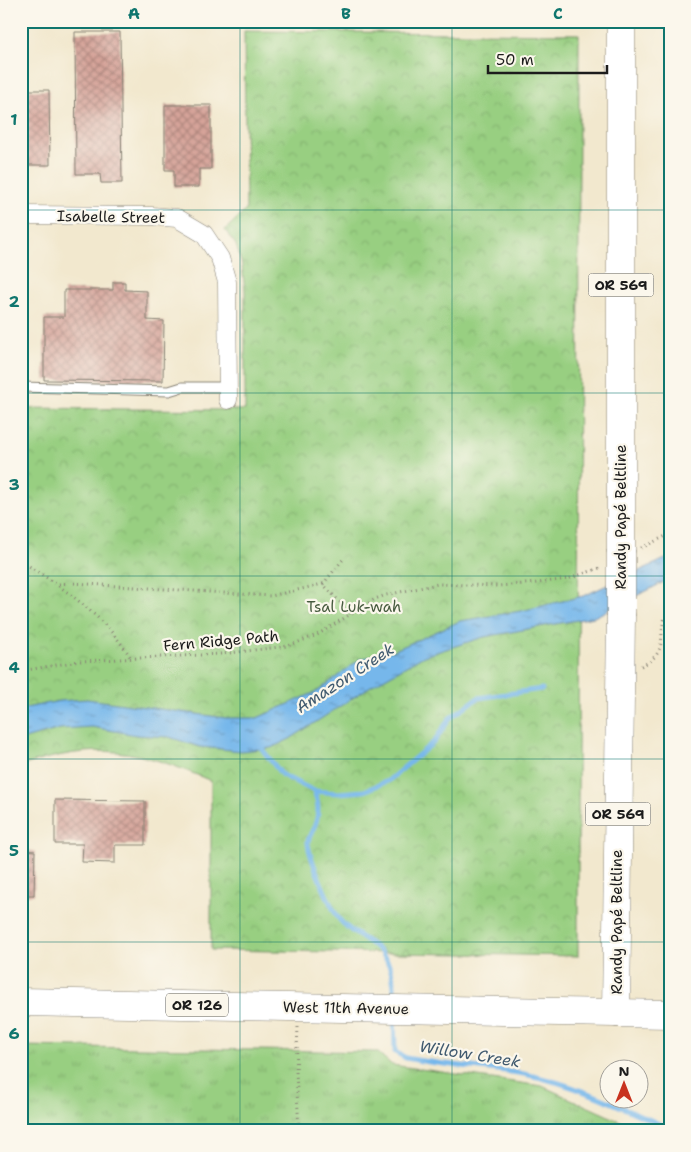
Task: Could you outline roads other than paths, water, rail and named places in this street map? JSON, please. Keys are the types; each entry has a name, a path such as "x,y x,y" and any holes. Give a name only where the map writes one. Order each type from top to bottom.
{"main road":[{"name":"Randy Papé Beltline","path":"616,1013 622,555 621,21"},
{"name":"West 11th Avenue","path":"21,1002 670,1014"}],"street":[{"name":"Isabelle Street","path":"21,215 177,218 204,234 220,258 227,282 228,394"}],"lane":[{"path":"21,387 169,391 182,387 228,394"}],"water":[{"name":"Amazon Creek","path":"670,557 670,579 594,617 484,637 424,656 371,686 290,739 271,748 241,751 200,747 169,737 136,735 92,727 60,729 21,740 21,709 59,701 87,699 226,718 257,718 318,691 360,659 395,650 460,621 521,611 583,596"}],"waterway":[{"path":"314,791 338,793 364,791 388,781 434,742 450,718 478,698 542,689"},
{"name":"Willow Creek","path":"259,745 282,775 314,791 318,804 318,813 308,841 315,867 329,901 343,924 375,946 386,959 392,974 394,1000"},
{"name":"Willow Creek","path":"394,1016 395,1052 406,1058 543,1078 598,1097 670,1129"}],"park label":[{"name":"Tsal Luk-wah","path":"354,607"}]}
